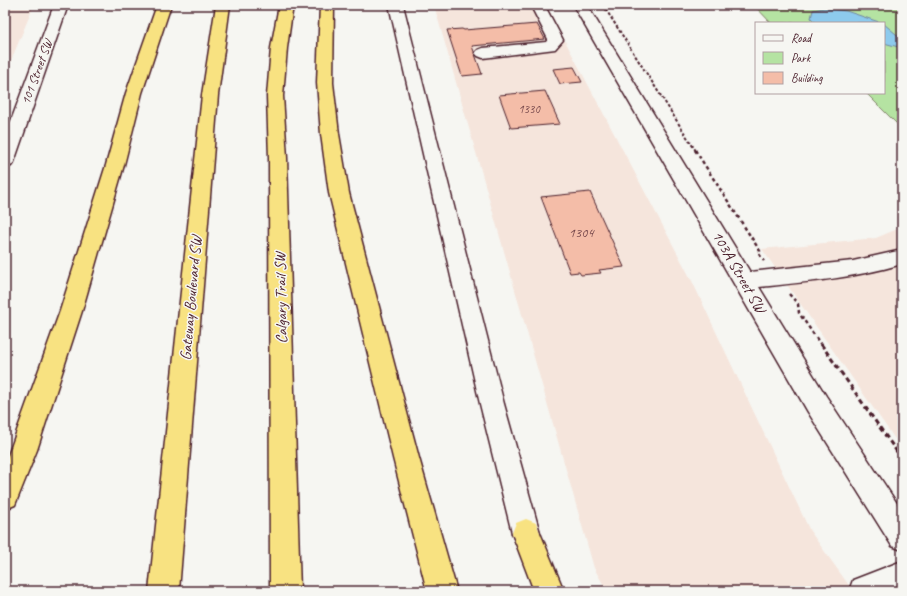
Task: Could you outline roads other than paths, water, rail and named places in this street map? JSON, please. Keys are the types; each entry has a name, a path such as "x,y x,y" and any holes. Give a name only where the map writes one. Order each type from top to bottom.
{"highway":[{"path":"5,496 24,450 71,311 116,165 134,93 164,5"},
{"name":"Gateway Boulevard SW","path":"164,591 209,103 223,5"},
{"path":"279,48 280,5"},
{"name":"Calgary Trail SW","path":"285,591 278,158 275,96 279,48 286,5"},
{"path":"327,5 325,83 330,134 339,193 406,458 442,591"},
{"path":"526,532 549,591"}],"street":[{"name":"101 Street SW","path":"5,162 61,5"},
{"path":"396,5 492,404 526,532"},
{"name":"103A Street SW","path":"580,5 745,280 817,404 902,536"},
{"path":"483,53 550,46 556,40 540,10"},
{"path":"745,280 853,269 902,257"},
{"path":"864,591 902,576"}],"water":[{"path":"824,8 846,11 879,22 815,22 811,18 813,10"},
{"path":"885,25 902,39 902,48 885,43"}]}
